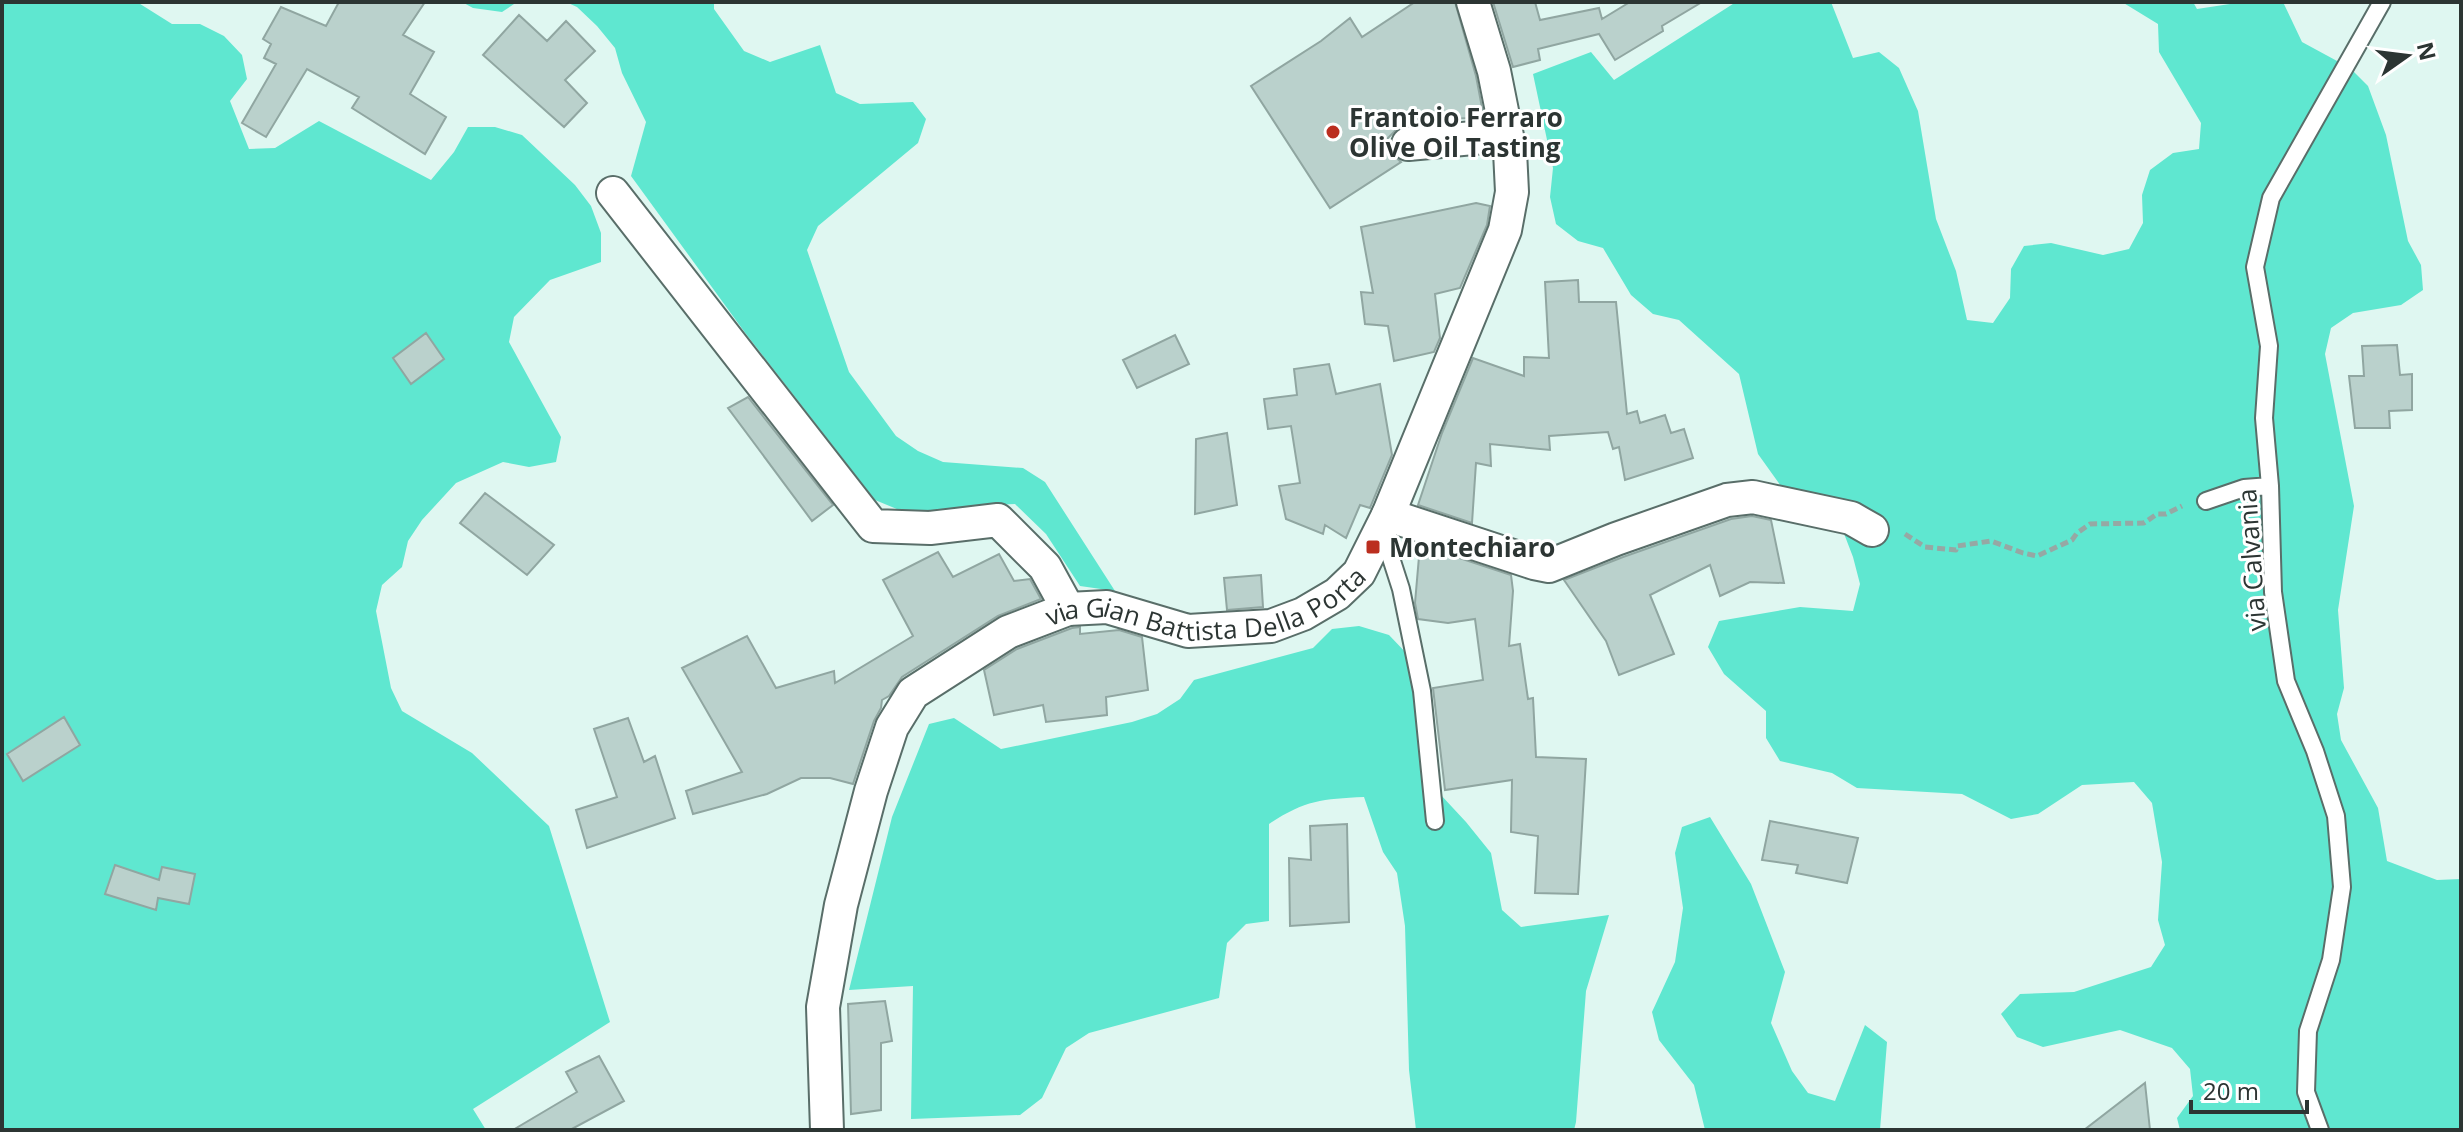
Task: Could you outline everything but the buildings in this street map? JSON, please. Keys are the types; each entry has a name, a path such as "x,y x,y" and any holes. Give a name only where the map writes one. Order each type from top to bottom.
{"street":[{"name":"via Gian Battista Della Porta","path":"827,1130 823,1007 841,905 871,791 892,727 913,693 1008,632 1068,609 1107,607 1188,631 1271,626 1303,614 1337,594 1359,573 1385,522 1505,230 1512,192 1510,151 1494,71 1473,2"},
{"path":"1408,144 1506,135"},
{"path":"613,193 873,526 930,528 998,520 1045,567 1068,609"},
{"path":"1385,522 1549,566 1727,500 1753,497 1851,518 1872,530"}],"lane":[{"name":"via Calvania","path":"2320,1130 2306,1092 2308,1031 2331,960 2342,887 2336,816 2315,751 2286,681 2273,592 2270,486 2264,418 2269,346 2255,267 2271,198 2382,2"},
{"path":"2206,501 2244,488 2270,486"},
{"path":"1385,522 1422,691 1435,821"}],"path":[{"path":"1872,530 1902,532 1925,547 1956,550 1957,546 1991,541 2037,556 2072,540 2090,524 2144,523 2157,514 2206,501"}],"green space":[{"path":"2,2 137,2 172,24 200,24 224,36 242,55 247,79 230,101 249,149 275,148 319,121 431,180 454,152 468,127 495,127 522,135 575,185 591,206 601,233 601,262 550,280 514,317 509,342 561,437 556,462 529,467 503,462 456,483 422,520 408,541 402,567 382,585 376,611 391,688 402,711 472,753 549,826 610,1022 473,1109 486,1130 2,1130"},
{"path":"462,2 517,2 502,12 473,8"},
{"path":"566,2 714,2 714,9 744,51 770,62 820,45 836,93 860,104 913,102 926,119 918,143 818,226 807,250 849,372 896,436 918,451 943,462 1023,468 1045,482 1115,591 1080,586 1046,534 1015,504 909,514 875,500 746,334 631,176 646,122 622,73 615,48 577,7"},
{"path":"1736,2 1831,2 1853,58 1879,52 1899,68 1918,111 1936,219 1956,271 1967,320 1993,323 2010,298 2011,269 2024,246 2051,243 2103,255 2129,249 2143,223 2142,195 2150,170 2173,153 2199,149 2201,123 2159,52 2158,24 2122,2 2193,2 2197,9 2243,2 2283,2 2302,42 2350,68 2368,86 2386,135 2408,241 2421,265 2423,290 2401,305 2353,313 2331,328 2325,354 2354,506 2338,610 2344,688 2337,714 2341,740 2378,808 2387,861 2437,880 2461,879 2461,1130 2180,1130 2177,1118 2193,1096 2190,1069 2172,1048 2120,1030 2043,1047 2017,1037 2001,1014 2020,994 2074,992 2151,967 2165,945 2158,920 2162,862 2152,803 2134,782 2082,785 2038,814 2011,819 1962,794 1857,788 1832,773 1780,761 1766,738 1766,711 1724,674 1708,647 1719,621 1800,607 1853,611 1860,584 1853,557 1843,531 1791,500 1758,454 1739,374 1679,320 1653,314 1631,295 1603,248 1578,241 1556,224 1550,197 1553,168 1533,74 1591,52 1614,80"},
{"path":"1359,626 1389,635 1409,656 1426,779 1491,853 1502,910 1521,927 1609,915 1586,991 1574,1130 1416,1130 1409,1070 1405,926 1397,873 1383,852 1364,797 1314,802 1269,824 1269,921 1246,924 1227,943 1219,998 1089,1033 1066,1048 1042,1098 1020,1115 911,1119 913,986 849,990 892,817 929,724 954,718 1001,749 1132,722 1157,714 1180,699 1194,680 1313,648 1332,629"},
{"path":"1710,817 1751,884 1785,972 1771,1023 1792,1071 1808,1093 1835,1101 1865,1025 1887,1042 1880,1130 1705,1130 1694,1085 1659,1040 1652,1012 1675,962 1683,908 1675,853 1682,827"}],"place":[{"name":"Frantoio Ferraro Olive Oil Tasting","path":"1333,132"},
{"name":"Montechiaro","path":"1373,547"}]}
